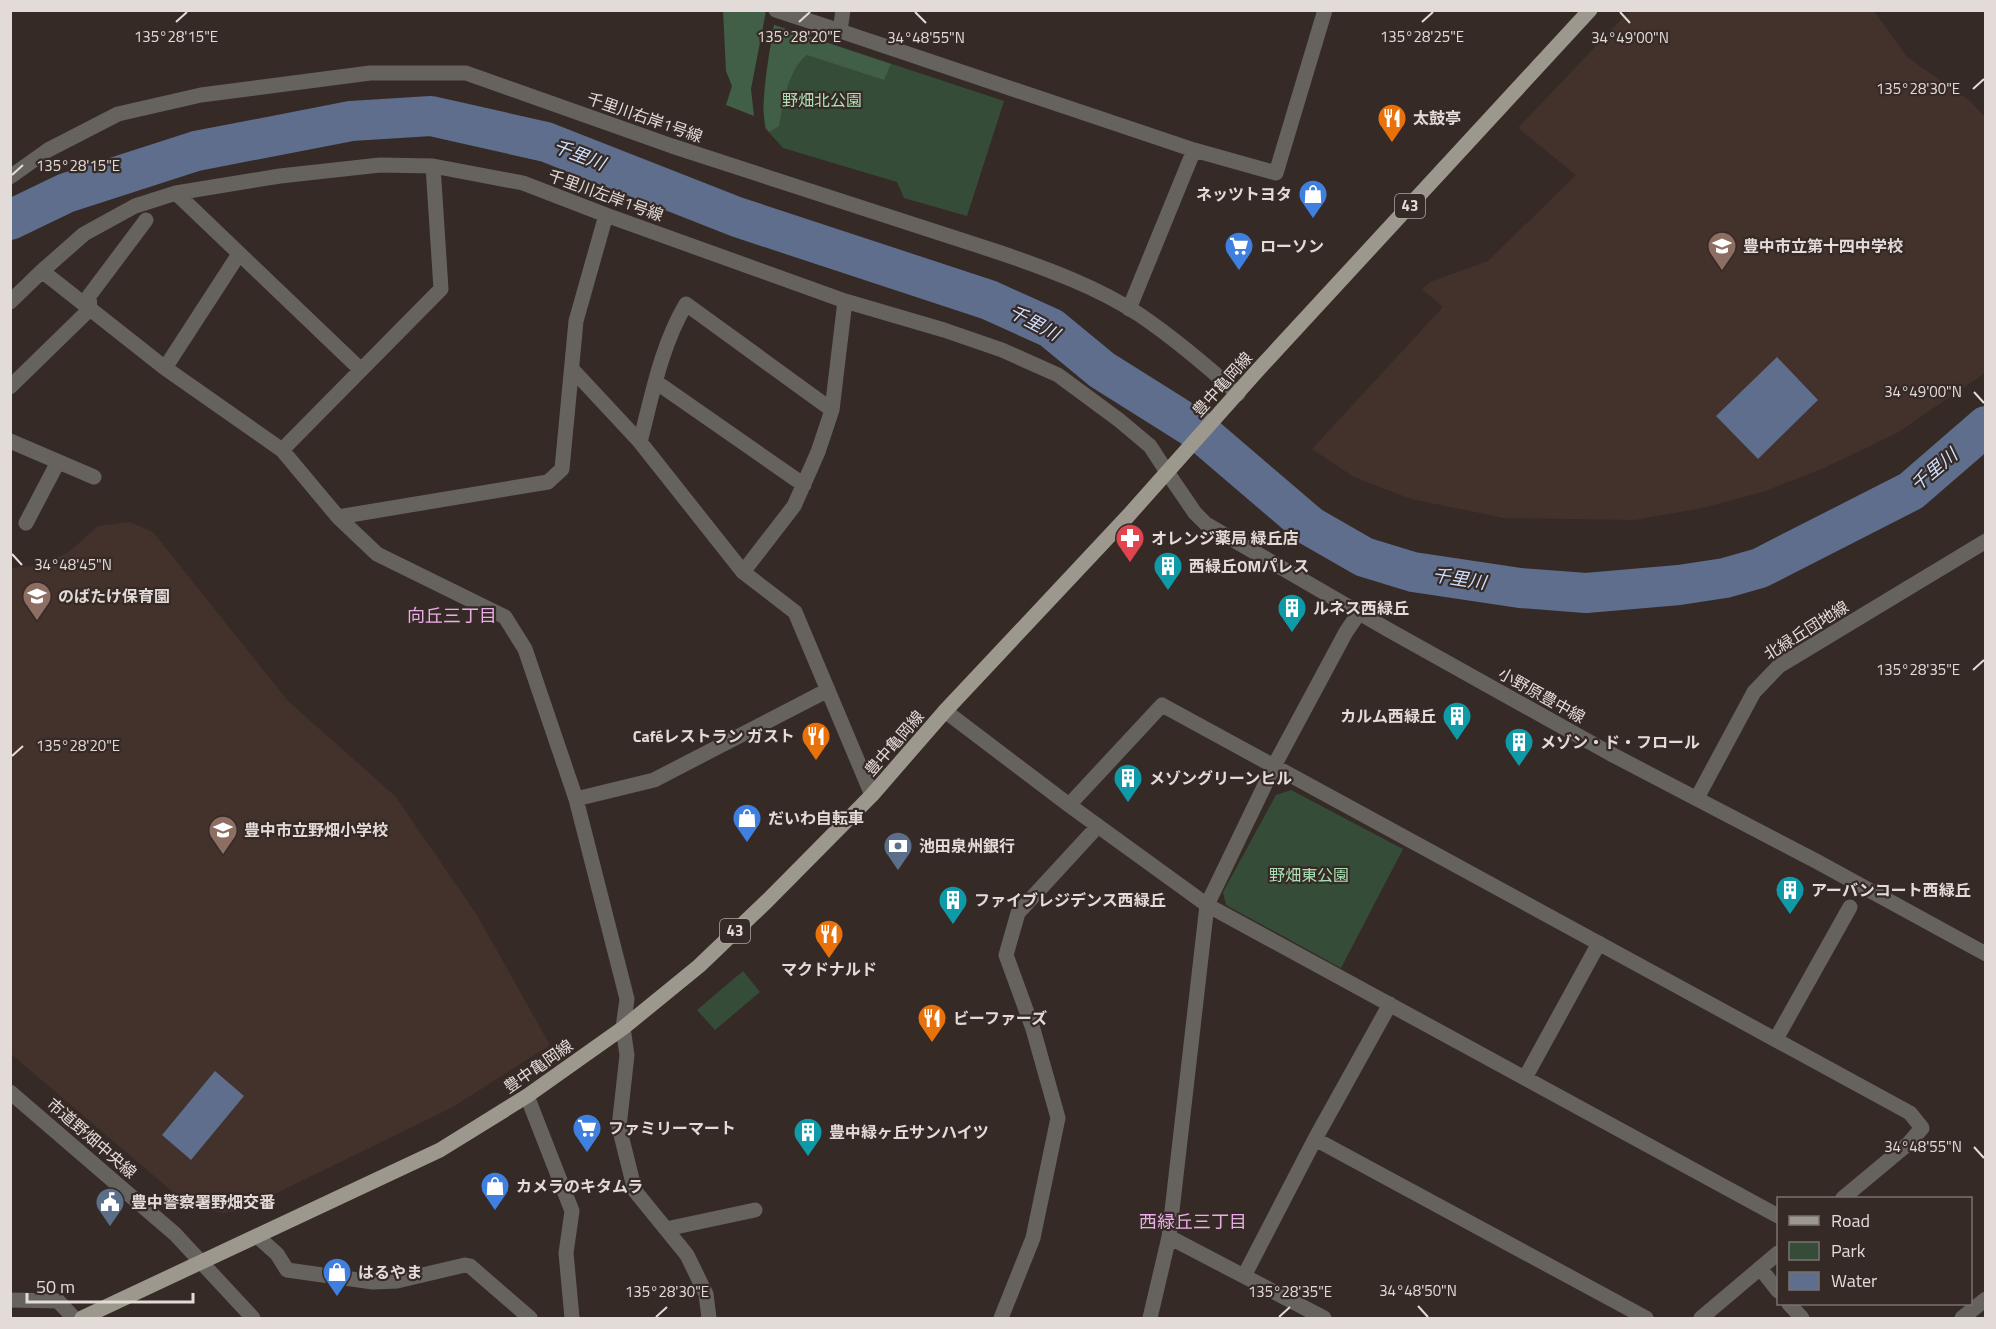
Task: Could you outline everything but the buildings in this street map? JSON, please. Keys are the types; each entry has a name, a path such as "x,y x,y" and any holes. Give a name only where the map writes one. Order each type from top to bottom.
{"main road":[{"name":"豊中亀岡線","path":"82,1318 440,1150 527,1096 623,1029 699,966 872,795 945,711 1590,10"}],"street":[{"path":"776,10 1194,150 1276,173 1325,10"},
{"path":"840,32 843,10"},
{"name":"千里川右岸1号線","path":"10,177 48,150 118,114 191,98 370,73 466,73 672,146 1046,269 1129,309 1186,349 1234,398"},
{"path":"1129,309 1194,150"},
{"name":"千里川左岸1号線","path":"10,302 84,234 135,206 176,193 280,176 380,165 433,166 523,183 845,301 944,330 1002,350 1058,375 1119,420 1150,446 1167,472"},
{"path":"282,450 441,289 433,166"},
{"path":"176,193 361,370"},
{"path":"338,517 548,482 562,469 576,321 606,215"},
{"path":"10,387 90,309 90,296 146,220"},
{"path":"165,368 239,254"},
{"path":"42,271 165,368 282,450 338,517 377,554 505,617 525,649 576,798 627,999 623,1029 627,1055 619,1127 635,1191 687,1255 706,1294 709,1318"},
{"path":"743,572 794,506 818,452 832,410 845,301"},
{"path":"640,442 673,326 686,304 832,410"},
{"path":"572,369 640,442 743,572 795,612 872,795"},
{"path":"656,382 804,485"},
{"path":"10,441 94,477"},
{"path":"26,523 58,462"},
{"name":"小野原豊中線","path":"1167,472 1195,513 1206,524 1359,613 1611,754 1986,954"},
{"name":"北緑丘団地線","path":"1697,798 1754,692 1779,666 1986,541"},
{"path":"1149,1318 1169,1237 1208,905 1274,766 1359,613"},
{"path":"576,798 654,780 828,690"},
{"path":"1069,805 1162,705 1910,1113 1922,1128 1909,1143 1844,1197"},
{"path":"945,711 1069,805 1208,905 1777,1215"},
{"path":"1001,1318 1033,1238 1058,1118 1033,1029 1006,955 1018,913 1098,826"},
{"path":"1776,1039 1850,907"},
{"path":"1525,1078 1599,944"},
{"path":"1244,1276 1314,1138 1390,1004"},
{"name":"市道野畑中央線","path":"10,1092 175,1234 253,1318"},
{"path":"527,1096 572,1211 566,1253 572,1318"},
{"path":"1314,1138 1647,1318"},
{"path":"666,1229 755,1210"},
{"path":"256,1236 278,1254 286,1270 381,1282 408,1280 465,1264 530,1318"},
{"path":"1169,1237 1324,1318"},
{"path":"1701,1318 1777,1255"},
{"path":"1760,1268 1777,1289"},
{"path":"1962,1318 1986,1299"},
{"path":"10,1300 58,1301 74,1318"},
{"path":"1790,1305 1802,1318"}],"shaded area":[{"name":"豊中市立第十四中学校","path":"1629,11 1874,11 1907,57 1970,101 1985,117 1985,373 1897,433 1824,468 1763,492 1702,508 1635,520 1504,518 1411,499 1354,477 1312,449 1443,307 1422,289 1430,282 1488,261 1576,175 1518,128"},
{"name":"豊中市立野畑小学校","path":"130,522 153,532 288,701 395,796 477,915 550,1045 453,1107 240,1211 222,1213 187,1204 11,1054 11,568 41,565 69,552 98,526"}],"green space":[{"path":"723,11 766,11 751,89 754,116 726,105 732,86 726,71"},
{"name":"野畑北公園","path":"774,25 1004,101 967,216 904,198 897,182 783,148 765,128 763,108"},
{"path":"774,25 891,64 884,80 807,55 795,69 791,78 779,126 769,132 765,124 764,97"},
{"name":"野畑東公園","path":"1291,790 1403,849 1341,968 1226,905 1223,892 1276,795"},
{"path":"743,971 760,992 715,1030 697,1010"}],"water":[{"path":"1777,357 1818,400 1758,459 1716,416"},
{"path":"215,1071 244,1096 191,1160 162,1135"}],"waterway":[{"name":"千里川","path":"10,220 66,193 196,151 351,121 431,116 546,142 737,217 989,300 1051,328 1102,370 1199,431 1310,526 1364,557 1413,572 1520,588 1586,593 1679,585 1725,578 1760,568 1911,491 1986,426"}],"place":[{"name":"太鼓亭","path":"1392,144"},
{"name":"ネッツトヨタ","path":"1313,220"},
{"name":"ローソン","path":"1239,272"},
{"name":"豊中市立第十四中学校","path":"1722,272"},
{"name":"オレンジ薬局 緑丘店","path":"1130,564"},
{"name":"西緑丘OMパレス","path":"1168,592"},
{"name":"のばたけ保育園","path":"37,622"},
{"name":"ルネス西緑丘","path":"1292,634"},
{"name":"カルム西緑丘","path":"1457,742"},
{"name":"Caféレストラン ガスト","path":"816,762"},
{"name":"メゾン・ド・フロール","path":"1519,768"},
{"name":"メゾングリーンヒル","path":"1128,804"},
{"name":"だいわ自転車","path":"747,844"},
{"name":"豊中市立野畑小学校","path":"223,856"},
{"name":"池田泉州銀行","path":"898,872"},
{"name":"アーバンコート西緑丘","path":"1790,916"},
{"name":"ファイブレジデンス西緑丘","path":"953,926"},
{"name":"マクドナルド","path":"829,960"},
{"name":"ビーファーズ","path":"932,1044"},
{"name":"ファミリーマート","path":"587,1154"},
{"name":"豊中緑ヶ丘サンハイツ","path":"808,1158"},
{"name":"カメラのキタムラ","path":"495,1212"},
{"name":"豊中警察署野畑交番","path":"110,1228"},
{"name":"はるやま","path":"337,1298"}],"district":[{"name":"向丘三丁目","path":"452,616"},
{"name":"西緑丘三丁目","path":"1193,1222"}]}
